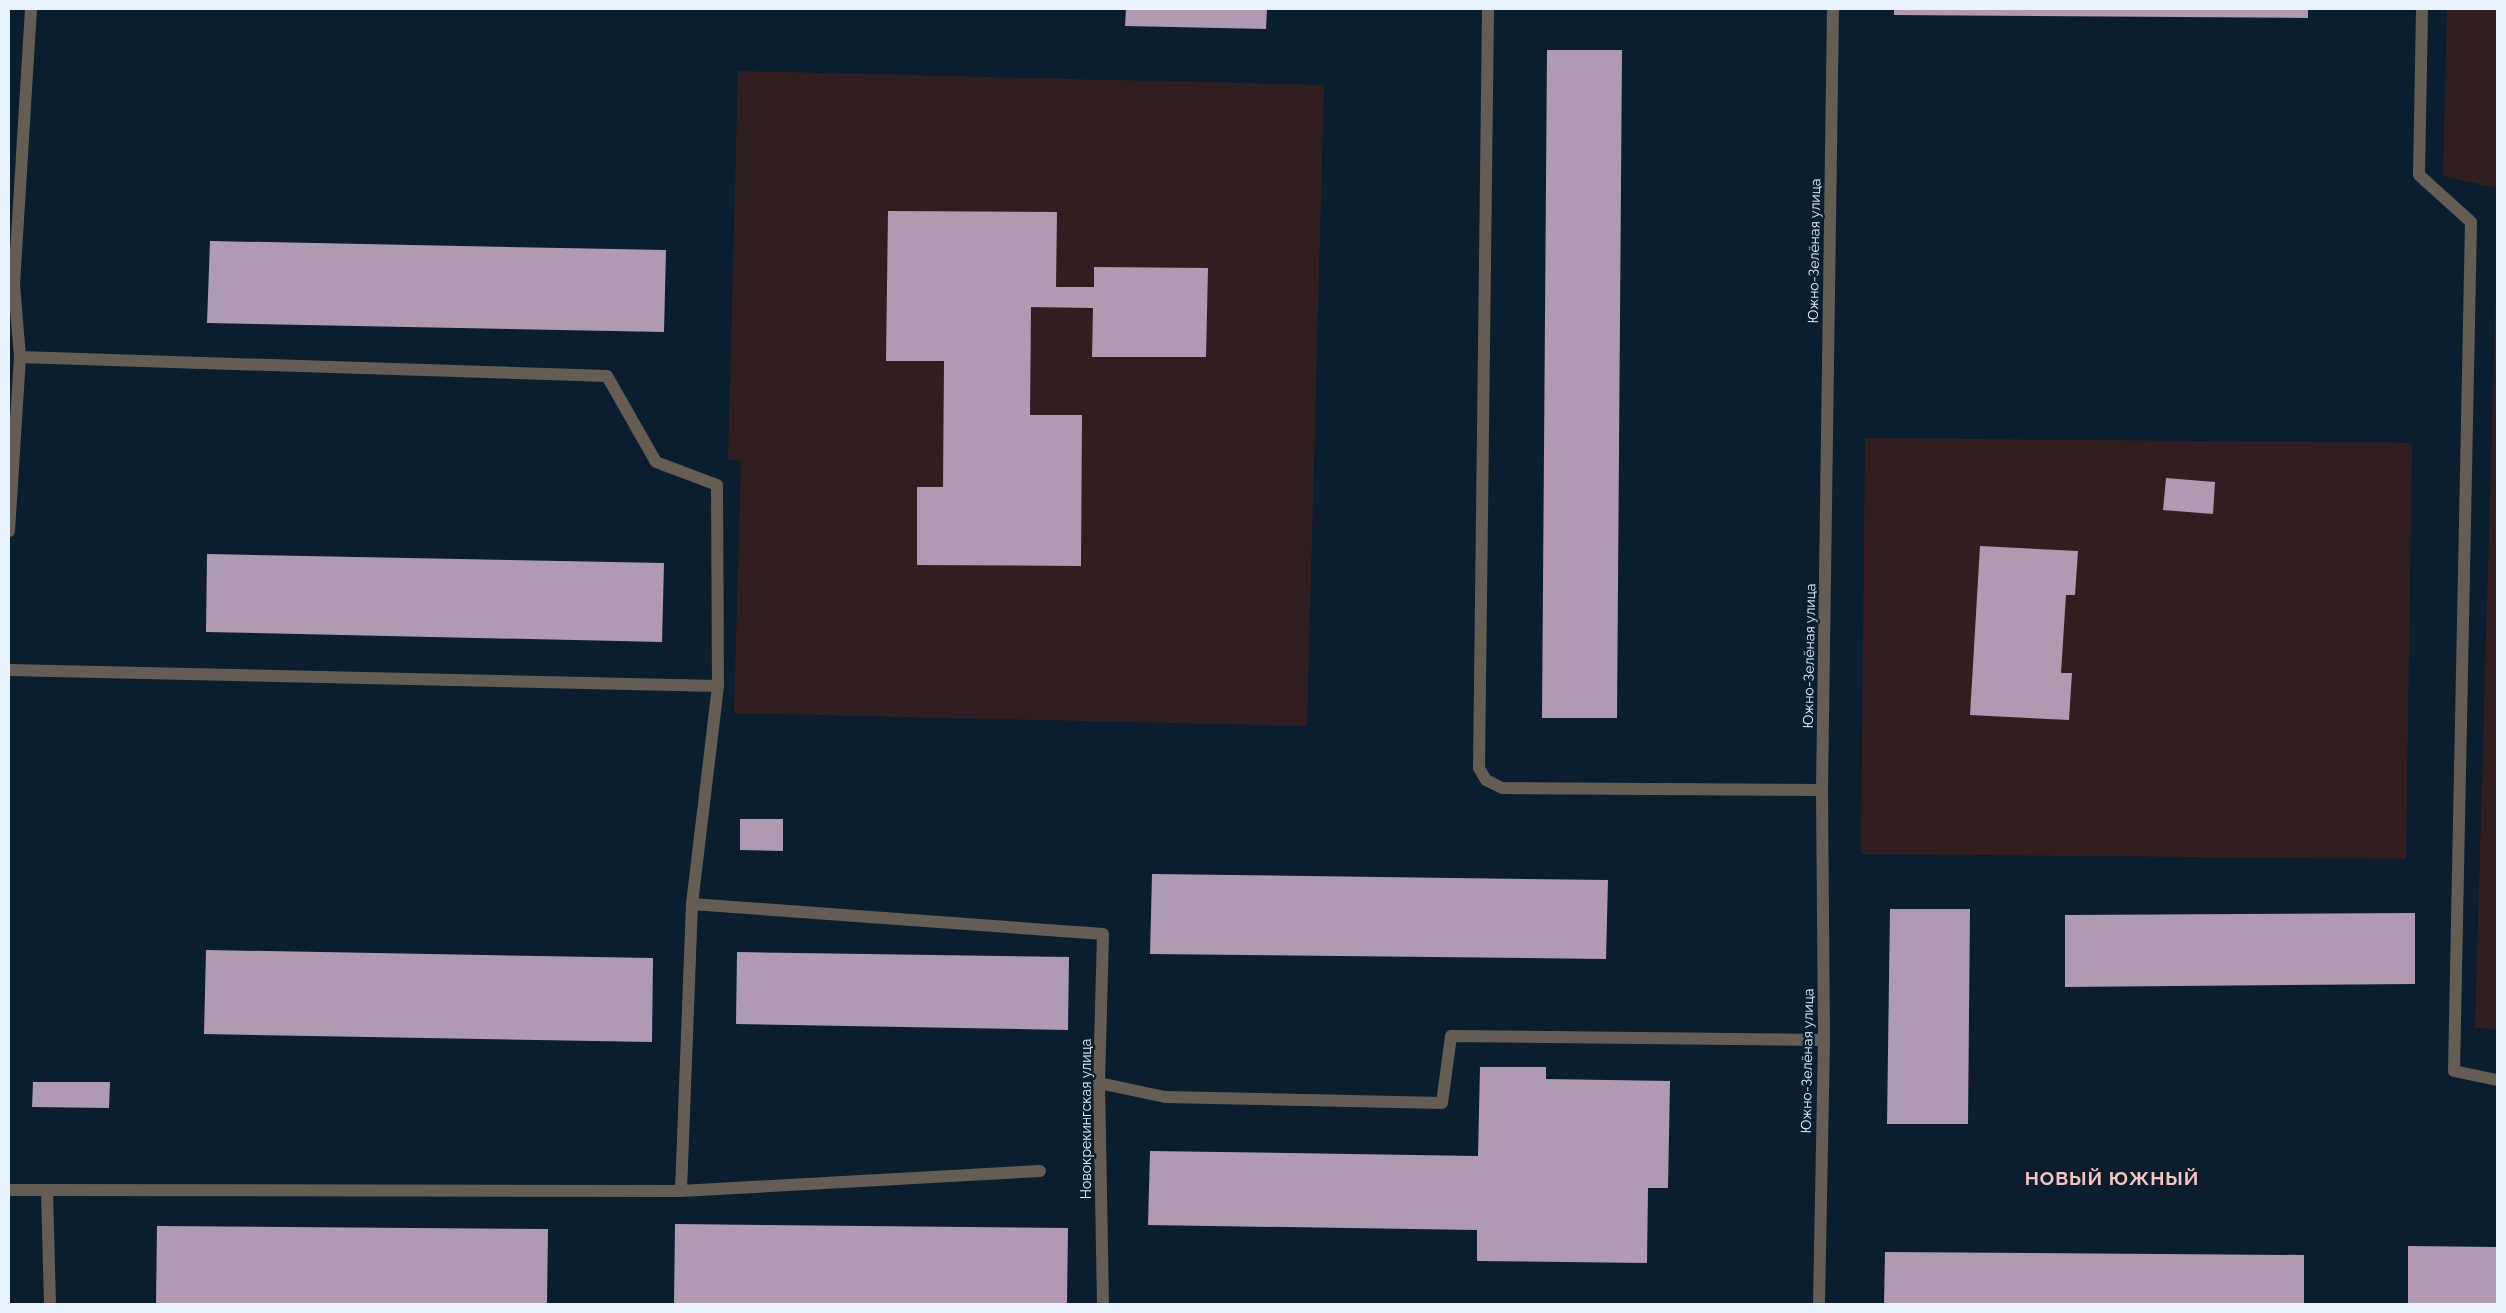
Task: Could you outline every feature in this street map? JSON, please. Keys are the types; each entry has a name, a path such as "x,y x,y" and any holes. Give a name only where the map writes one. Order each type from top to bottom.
{"street":[{"path":"9,531 20,357 14,286 31,9"},
{"path":"1488,9 1480,768 1486,780 1502,788 1822,790"},
{"name":"Южно-Зелёная улица","path":"1819,1304 1824,1040 1822,790 1833,9"},
{"path":"2422,9 2419,175 2471,222 2454,1071 2497,1080"},
{"path":"20,357 607,376 656,462 717,485 718,686 692,904 681,1191"},
{"path":"9,670 718,686"},
{"name":"Новокрекингская улица","path":"692,904 1102,934 1099,1083 1103,1304"},
{"path":"1099,1083 1165,1097 1442,1103 1451,1036 1824,1040"},
{"path":"9,1190 681,1191 1040,1171"},
{"path":"47,1191 50,1304"}],"shaded area":[{"path":"2447,9 2497,9 2497,188 2443,176"},
{"path":"738,71 1324,85 1307,726 734,713 741,461 728,460"},
{"path":"2497,252 2497,1029 2475,1028"},
{"path":"1865,438 2412,443 2406,859 1861,854"}],"building":[{"path":"1126,9 1267,9 1266,29 1125,26"},
{"path":"1894,9 2308,9 2308,18 1894,15"},
{"path":"1547,50 1622,50 1617,718 1542,718"},
{"path":"888,211 1057,212 1056,287 1094,287 1094,267 1208,268 1206,357 1092,357 1093,308 1031,307 1030,415 1082,415 1081,566 917,565 917,487 943,487 944,361 886,361"},
{"path":"210,241 666,250 664,332 207,323"},
{"path":"2166,478 2215,482 2213,514 2163,510"},
{"path":"1980,546 2078,551 2075,595 2066,595 2061,673 2072,673 2069,720 1970,715"},
{"path":"207,554 664,563 662,642 206,632"},
{"path":"740,819 783,819 783,851 740,850"},
{"path":"1152,874 1608,880 1606,959 1150,954"},
{"path":"1890,909 1970,909 1968,1124 1887,1124"},
{"path":"2415,913 2415,984 2065,987 2065,915"},
{"path":"206,950 653,958 652,1042 204,1034"},
{"path":"737,952 1069,957 1068,1030 736,1024"},
{"path":"1480,1067 1546,1067 1546,1079 1670,1081 1668,1188 1648,1188 1647,1263 1477,1261 1477,1230 1148,1225 1150,1151 1478,1156"},
{"path":"33,1082 110,1082 109,1108 32,1107"},
{"path":"675,1224 1068,1228 1067,1304 674,1304"},
{"path":"157,1226 548,1229 547,1304 156,1304"},
{"path":"2408,1246 2497,1247 2497,1304 2408,1304"},
{"path":"1885,1252 2304,1255 2304,1304 1884,1304"}],"district":[{"name":"НОВЫЙ ЮЖНЫЙ","path":"2112,1178"}]}
